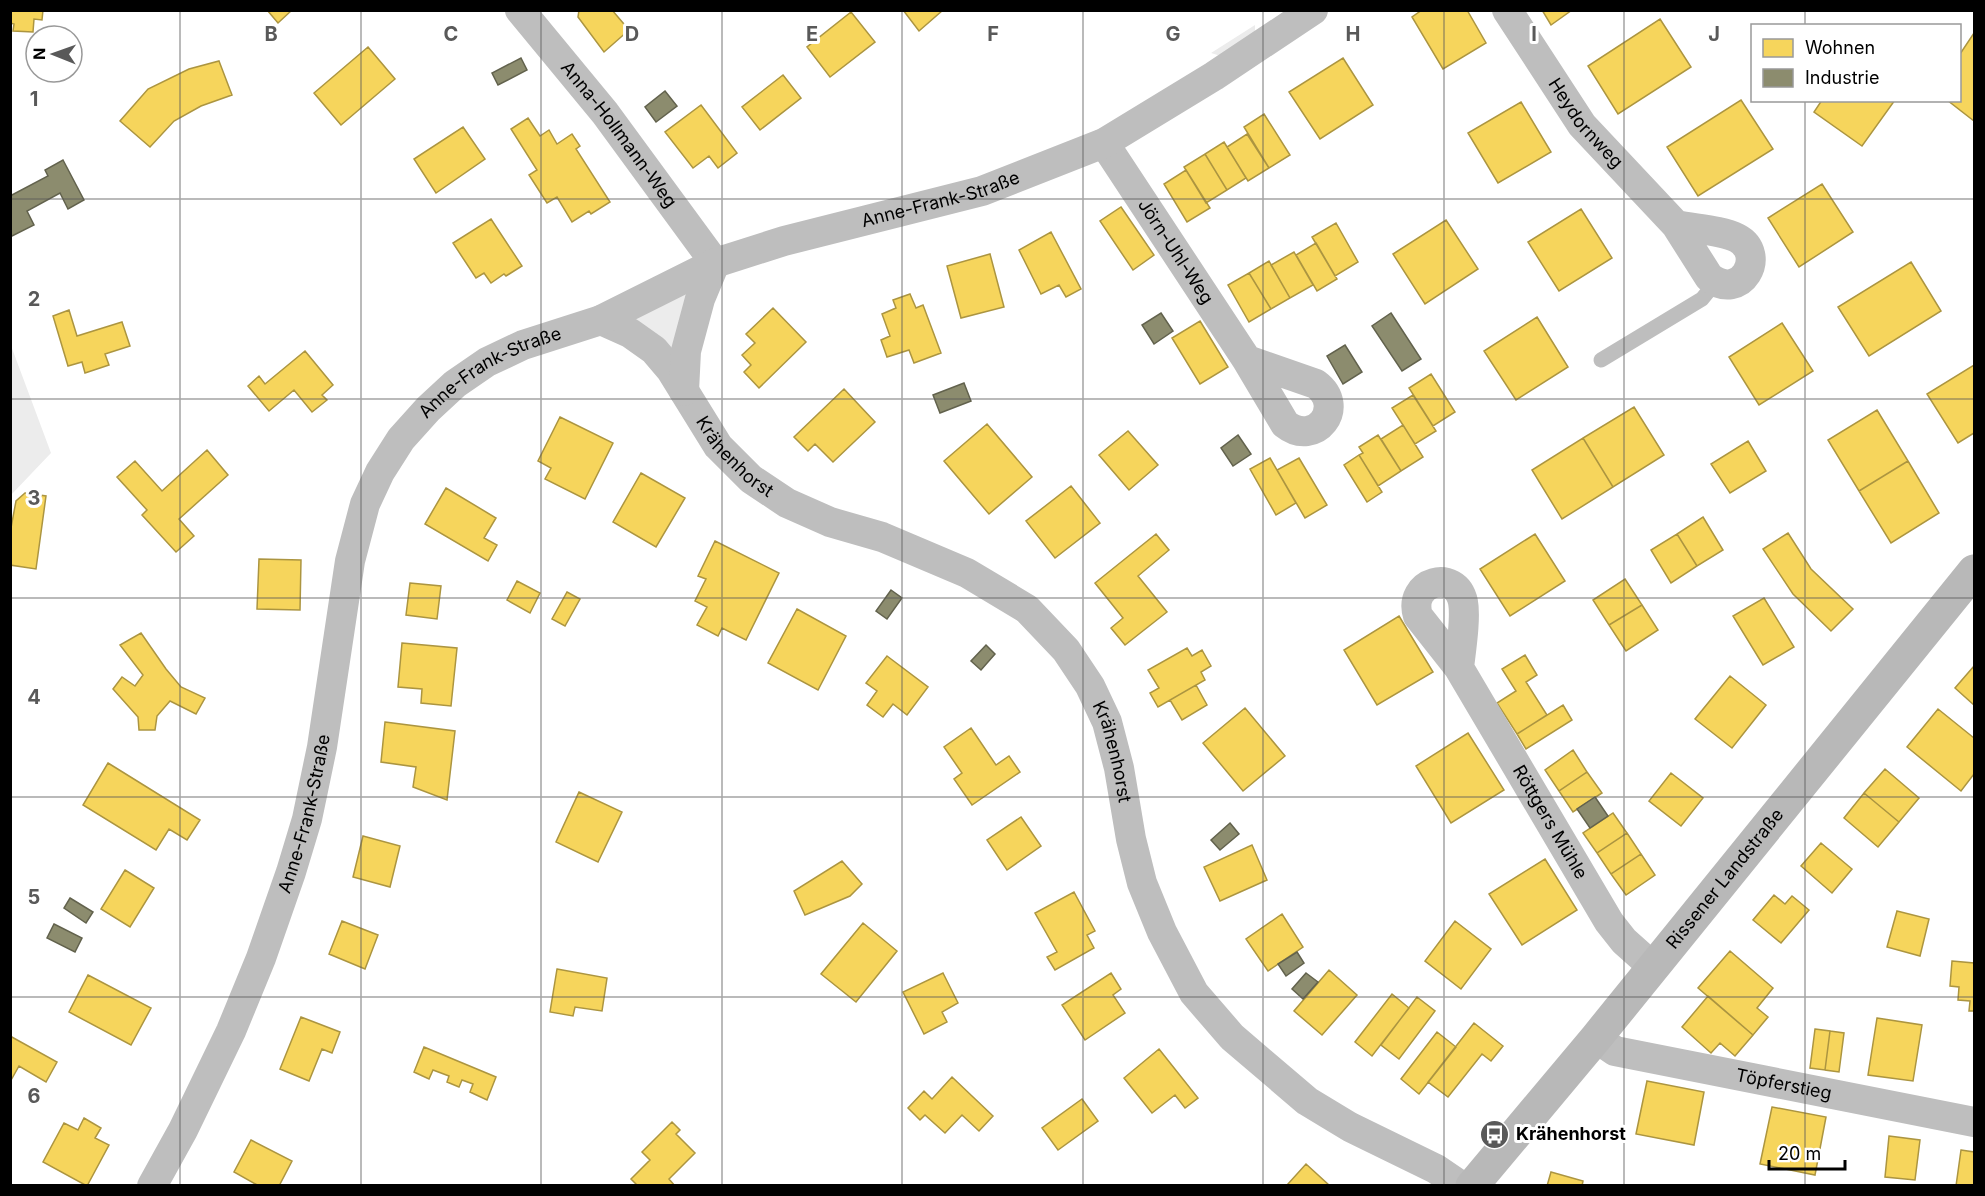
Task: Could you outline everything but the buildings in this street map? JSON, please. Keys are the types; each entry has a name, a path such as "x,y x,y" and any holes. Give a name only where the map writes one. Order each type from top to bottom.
{"main road":[{"name":"Rissener Landstraße","path":"1472,1185 1596,1038 1974,571"}],"street":[{"name":"Anna-Hollmann-Weg","path":"520,10 605,113 715,263"},
{"name":"Anne-Frank-Straße","path":"152,1185 183,1130 231,1031 261,958 291,872 307,819 322,747 350,561 365,504 380,472 401,439 428,409 455,384 487,362 523,345 601,320 715,263 784,241 982,191 1104,143 1214,76 1313,10"},
{"name":"Heydornweg","path":"1507,10 1582,125 1676,225 1715,283"},
{"name":"Jörn-Uhl-Weg","path":"1104,143 1247,360"},
{"path":"1676,225 1731,236 1746,246 1751,258 1750,266 1743,278 1729,285 1715,283"},
{"path":"684,391 686,351 700,299 715,263"},
{"name":"Krähenhorst","path":"601,320 630,333 654,350 684,391 718,446 751,479 787,503 830,522 882,537 967,573 1027,609 1066,650 1090,686 1107,722 1119,768 1131,839 1142,883 1162,932 1194,993 1232,1037 1307,1101 1350,1127 1436,1169 1461,1185"},
{"name":"Röttgers Mühle","path":"1459,668 1609,922 1623,941 1652,966"},
{"name":"Töpferstieg","path":"1596,1038 1615,1051 1974,1122"}],"lane":[{"path":"1601,360 1701,299 1715,283"}],"shaded area":[{"path":"1255,25 1255,37 1224,57 1211,53"},
{"path":"690,288 677,353 633,319"},
{"path":"10,343 51,453 11,495 10,495"}],"place":[{"name":"Krähenhorst","path":"1495,1134"}]}
